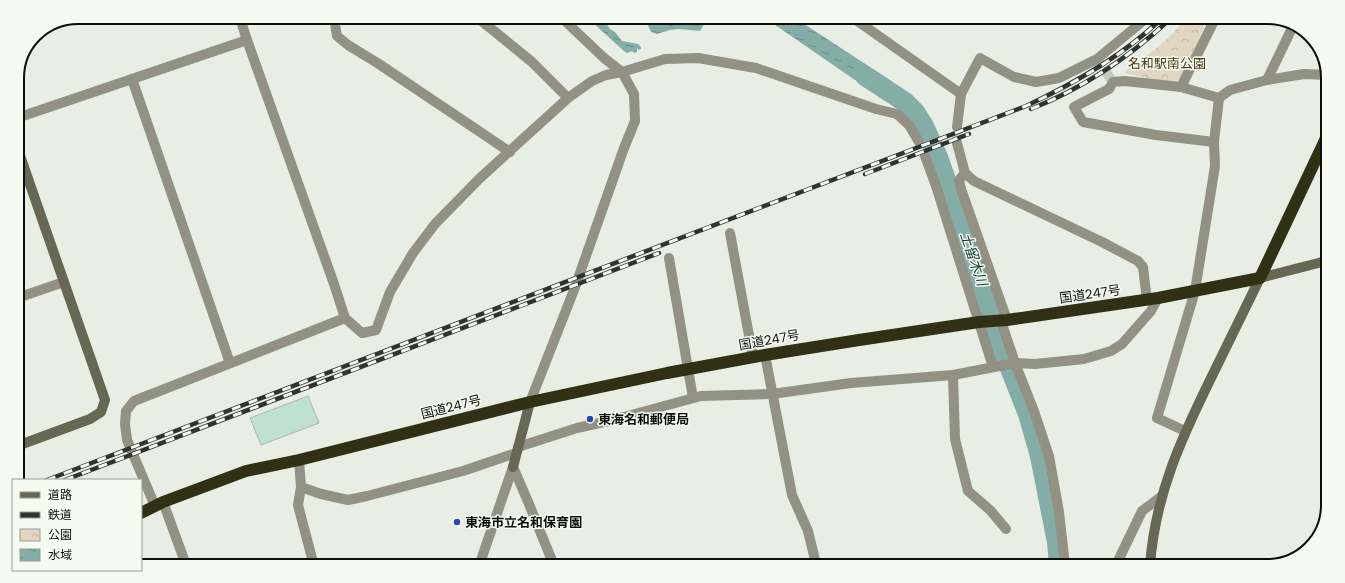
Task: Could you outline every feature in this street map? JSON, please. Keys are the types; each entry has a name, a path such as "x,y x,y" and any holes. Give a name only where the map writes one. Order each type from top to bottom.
{"highway":[{"path":"1260,278 1321,149"},
{"name":"国道247号","path":"142,512 159,504 246,471 299,460 530,402 687,369 759,356 981,322 1152,299 1260,278"}],"street":[{"path":"242,24 345,318 362,333 376,330 390,292 413,253 435,224 479,179 568,98 592,81 606,75 622,72 665,59 698,58 756,68 876,109 897,114 909,125 918,142"},
{"path":"335,24 337,36 510,152"},
{"path":"485,24 532,62 568,98"},
{"path":"481,559 512,467 530,402 574,290 635,121 634,94 622,72 604,58 568,24"},
{"path":"862,24 961,94"},
{"path":"957,127 961,94 980,58 1014,77 1036,82 1059,78 1097,59 1139,24"},
{"path":"1181,87 1212,24"},
{"path":"1267,80 1291,30"},
{"path":"24,116 247,40"},
{"path":"1218,98 1230,90 1267,80 1304,74 1321,75"},
{"path":"132,79 230,363"},
{"path":"1214,142 1083,122 1074,107 1109,89 1114,82 1125,81 1181,87 1218,98"},
{"path":"1186,430 1157,418 1195,291 1215,166 1214,142 1218,98"},
{"path":"301,487 321,494 348,500 367,496 463,471 577,428 613,420 701,396 772,394 852,383 953,375 1014,363 1035,364 1084,358 1111,351 1122,344 1151,312 1152,299 1143,267 1138,260 974,181 966,173 957,142"},
{"path":"925,156 981,322 994,367"},
{"path":"24,168 105,400 101,412 90,419 24,443"},
{"path":"966,173 959,180 961,189 1004,320 1014,363 1034,411 1048,456 1059,512 1064,559"},
{"path":"730,233 759,356 772,394 792,496 808,531 814,559"},
{"path":"669,258 693,398"},
{"path":"1150,559 1151,549 1162,496 1186,430 1260,278 1321,262"},
{"path":"24,296 64,282"},
{"path":"184,559 159,504 127,440 125,424 126,411 134,401 345,318"},
{"path":"953,375 955,439 968,491 990,510 1006,528"},
{"path":"299,460 301,487 298,505 312,559"},
{"path":"512,467 551,559"},
{"path":"1119,559 1142,511 1162,496"}],"green space":[{"name":"名和駅南公園","path":"1181,24 1206,24 1180,80 1166,81 1124,73 1162,44"}],"water":[{"path":"594,24 606,24 622,41 638,44 641,47 639,50 637,48 637,52 634,53 632,51 627,53"},
{"path":"647,24 704,24 700,31 679,29 657,34 651,32"},
{"path":"774,24 804,24 893,82 883,98"}],"building":[{"path":"308,396 319,423 261,445 250,418"}],"waterway":[{"name":"土留木川","path":"865,76 905,102 915,112 924,126 938,157 987,298 994,328 1028,414 1040,456 1057,542 1058,559"}],"tunnel":[{"path":"1097,59 1113,82"},
{"path":"957,127 957,143"}],"railway":[{"path":"50,479 1026,106 1096,69 1129,46 1156,24"},
{"path":"1031,109 1086,82 1137,48 1165,24"},
{"path":"865,174 969,134"},
{"path":"68,479 659,253"}],"place":[{"name":"東海名和郵便局","path":"590,419"},
{"name":"東海市立名和保育園","path":"457,522"}]}
